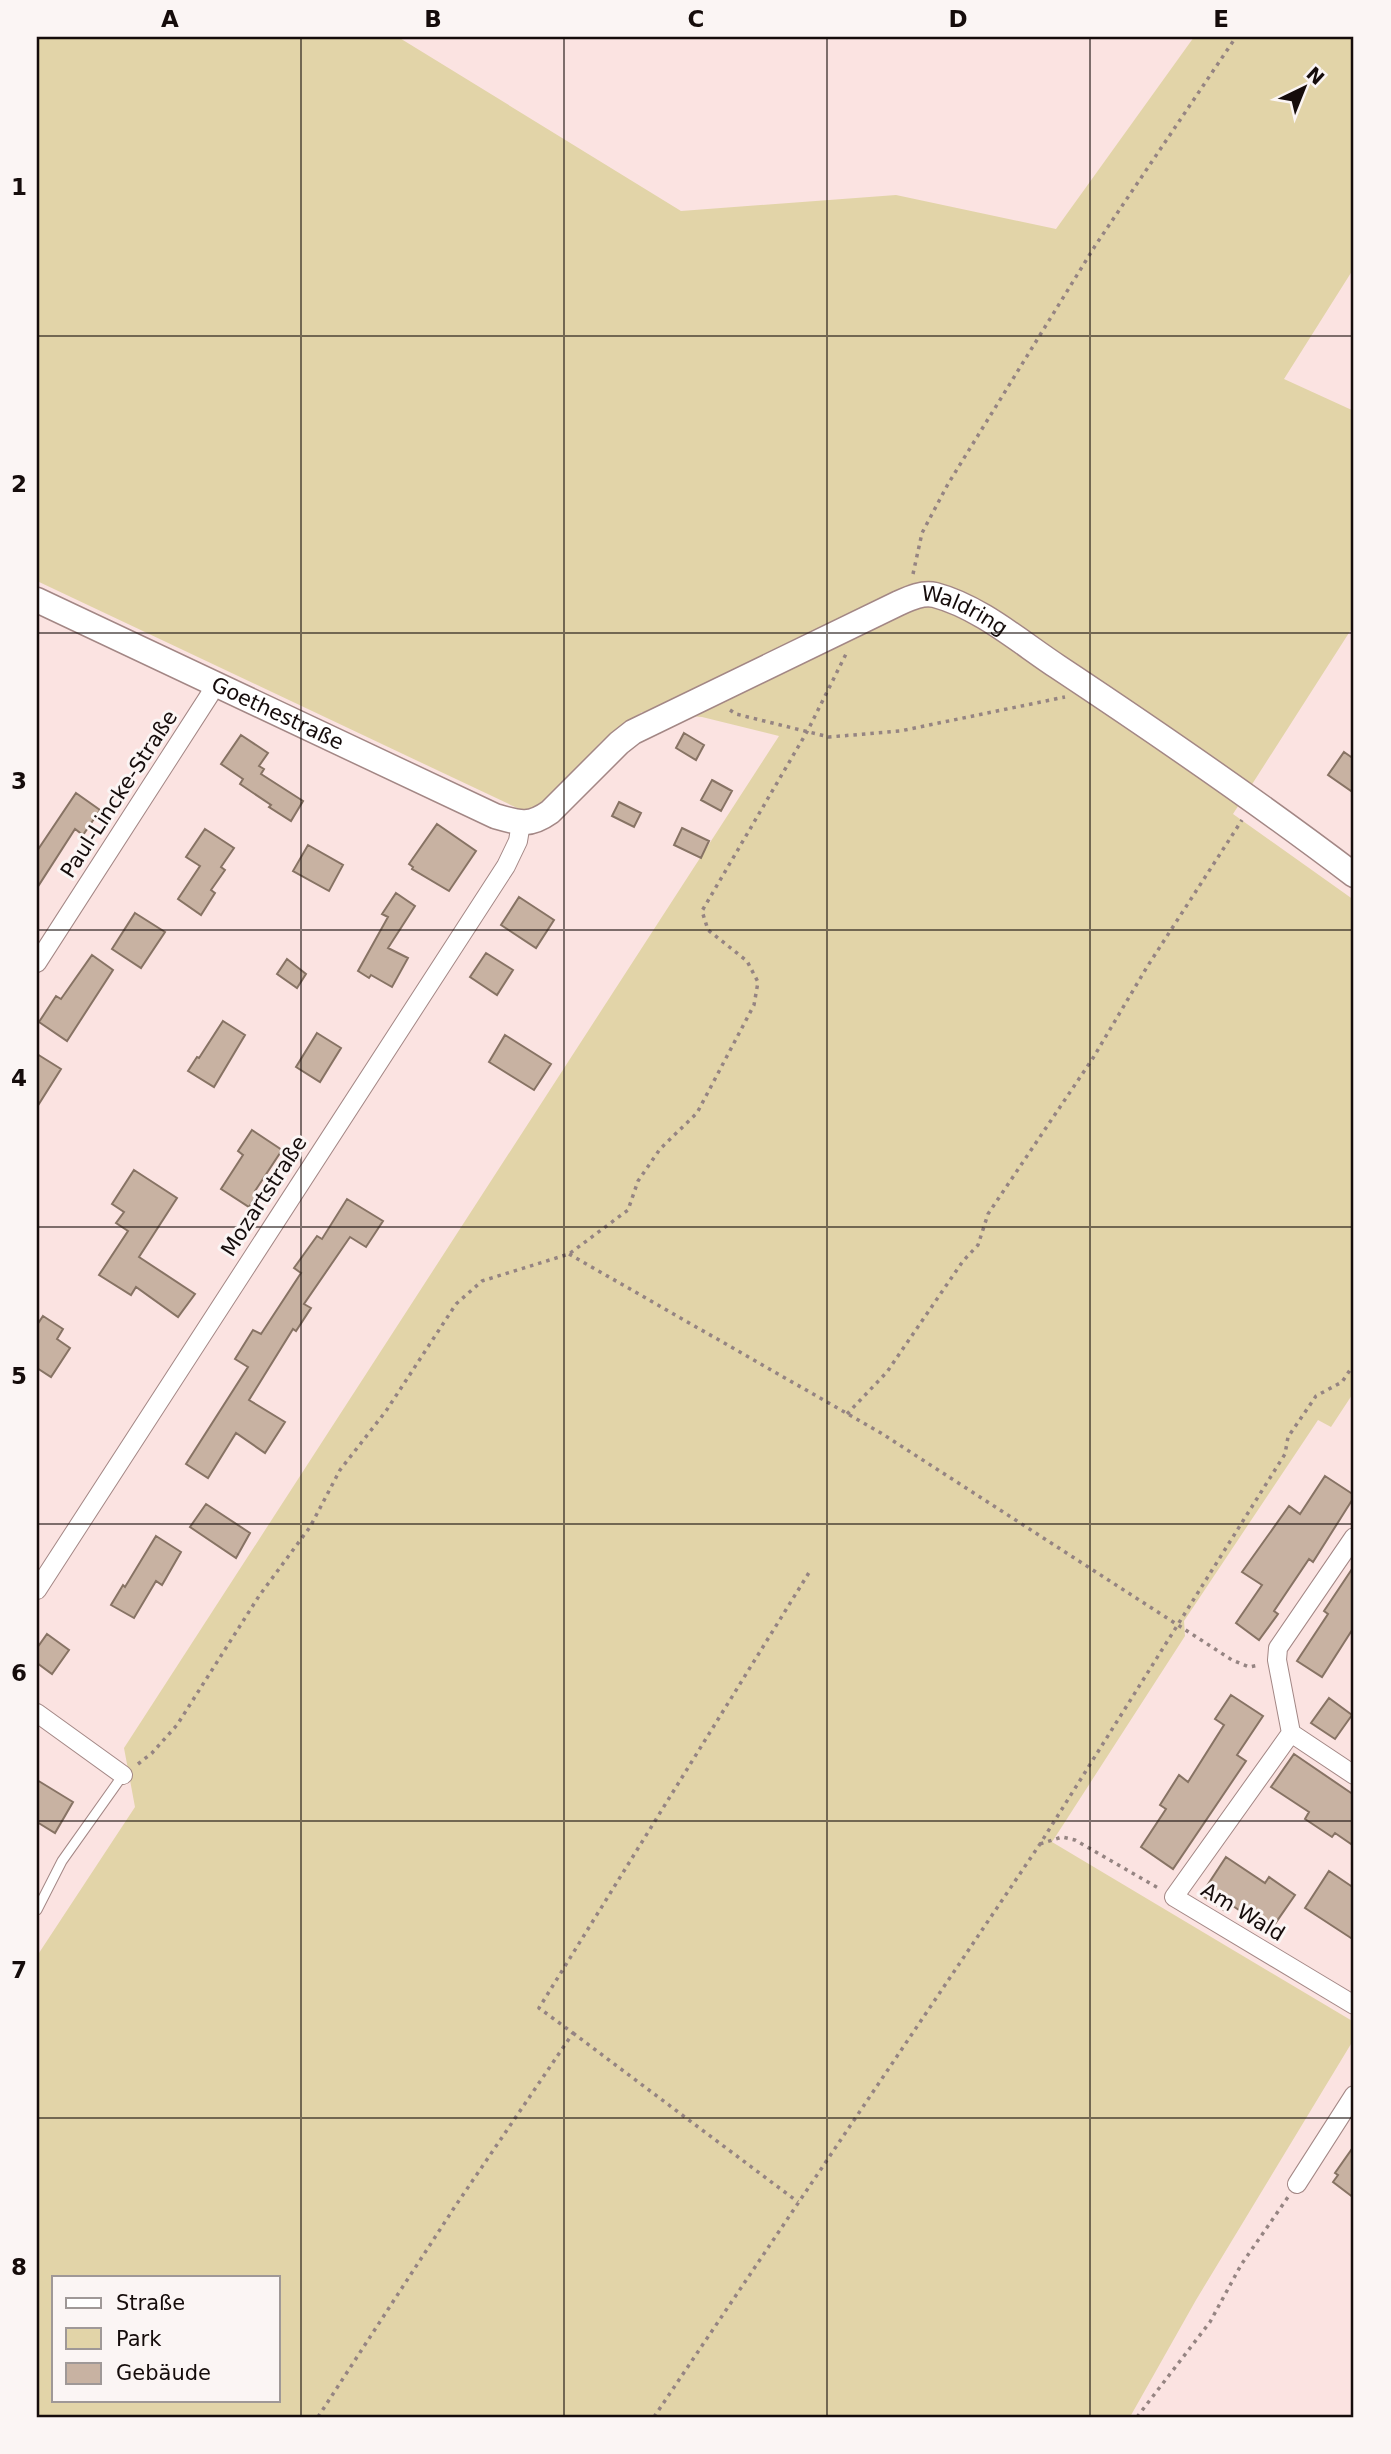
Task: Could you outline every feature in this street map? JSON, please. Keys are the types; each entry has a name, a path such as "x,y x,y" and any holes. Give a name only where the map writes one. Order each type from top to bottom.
{"street":[{"name":"Waldring","path":"521,823 537,821 550,812 633,732 914,597 932,594 958,603 1094,691 1255,800 1354,875"},
{"name":"Goethestraße","path":"37,600 495,816 521,823"},
{"name":"Paul-Lincke-Straße","path":"37,963 215,683"},
{"name":"Mozartstraße","path":"37,1590 506,866 518,841 521,823"},
{"path":"1354,1537 1278,1648 1276,1660 1291,1733 1354,1775"},
{"path":"37,1713 123,1775"},
{"name":"Am Wald","path":"1291,1733 1174,1898 1354,2005"},
{"path":"1297,2184 1354,2095"}],"lane":[{"path":"37,1910 62,1861 123,1775"}],"path":[{"path":"914,597 913,574 922,533 948,484 1095,246 1236,37"},
{"path":"123,1775 152,1753 177,1725 259,1596 310,1527 340,1470 386,1411 456,1304 482,1281 569,1254 628,1210 638,1181 660,1149 697,1113 754,1005 758,982 747,961 708,930 702,911 808,730 862,622"},
{"path":"714,694 721,705 736,714 829,737 900,731 1094,691"},
{"path":"848,1414 887,1372 963,1261 978,1245 988,1214 1093,1058 1154,956 1255,800"},
{"path":"569,1254 848,1414 1232,1660 1249,1667 1276,1660"},
{"path":"654,2417 1040,1844 1285,1454 1288,1437 1316,1396 1342,1382 1354,1364"},
{"path":"799,2203 539,2008 810,1571"},
{"path":"1040,1844 1062,1837 1075,1840 1174,1898"},
{"path":"318,2417 454,2208 573,2033"},
{"path":"1137,2417 1210,2322 1241,2265 1297,2184"}],"green space":[{"path":"37,37 398,37 681,211 896,195 1056,229 1194,37 1354,37 1354,268 1284,379 1354,411 1354,625 1233,814 1354,900 1354,1392 1331,1427 1318,1420 1184,1621 1185,1636 1052,1842 1354,2022 1354,2039 1196,2300 1130,2417 37,2417 37,1956 135,1807 124,1748 779,736 702,717 642,712 602,741 532,815 37,581"}],"building":[{"path":"684,733 704,745 696,760 676,748"},
{"path":"241,735 268,753 259,766 264,769 261,774 303,801 291,821 240,784 243,779 221,764"},
{"path":"1344,752 1354,759 1354,793 1328,775"},
{"path":"712,780 732,791 721,811 701,800"},
{"path":"76,793 100,810 83,835 75,829 37,888 37,851"},
{"path":"619,802 641,813 634,827 612,816"},
{"path":"437,824 476,851 449,891 412,869 409,864"},
{"path":"682,828 709,841 701,858 674,845"},
{"path":"205,829 234,848 221,867 225,870 211,890 215,893 201,915 178,899 200,866 186,857"},
{"path":"308,845 343,865 329,891 293,871"},
{"path":"396,893 415,906 388,948 408,958 392,987 358,971 388,917 382,914"},
{"path":"519,897 554,920 536,948 501,925"},
{"path":"135,913 165,932 141,968 112,949"},
{"path":"486,953 513,970 497,995 470,977"},
{"path":"92,955 113,970 67,1041 39,1022 56,996 61,999"},
{"path":"287,959 306,974 297,988 277,974"},
{"path":"223,1021 245,1035 214,1087 188,1071"},
{"path":"317,1033 341,1048 320,1082 296,1067"},
{"path":"505,1035 551,1064 534,1090 489,1062"},
{"path":"37,1054 61,1069 37,1107"},
{"path":"252,1130 282,1150 255,1191 258,1193 249,1207 221,1189 243,1155 238,1151"},
{"path":"134,1170 177,1198 139,1257 195,1294 178,1317 136,1287 131,1295 99,1275 128,1231 116,1223 124,1212 112,1204"},
{"path":"347,1199 383,1221 366,1247 350,1237 304,1304 311,1308 296,1331 293,1329 249,1400 285,1422 265,1453 236,1433 208,1478 186,1464 248,1367 235,1359 253,1330 261,1334 301,1273 294,1268 317,1236 322,1239"},
{"path":"43,1316 63,1329 57,1339 70,1348 51,1377 37,1368 37,1325"},
{"path":"1325,1476 1354,1497 1313,1562 1309,1559 1274,1611 1278,1614 1259,1640 1236,1623 1262,1585 1242,1572 1289,1506 1300,1514"},
{"path":"206,1504 250,1533 236,1558 190,1527"},
{"path":"156,1536 181,1552 162,1585 156,1581 134,1618 111,1605"},
{"path":"1354,1566 1354,1627 1322,1677 1297,1661 1328,1614 1324,1611"},
{"path":"47,1634 69,1650 52,1674 37,1663 37,1648"},
{"path":"1231,1695 1263,1716 1237,1755 1246,1761 1173,1869 1141,1847 1166,1809 1160,1805 1179,1775 1188,1782 1224,1725 1215,1719"},
{"path":"1329,1698 1352,1715 1335,1739 1311,1723"},
{"path":"1294,1754 1354,1795 1354,1846 1335,1833 1332,1837 1305,1819 1309,1812 1271,1787"},
{"path":"37,1780 73,1802 55,1833 37,1822"},
{"path":"1226,1857 1265,1883 1269,1877 1295,1895 1270,1931 1233,1906 1228,1913 1201,1895"},
{"path":"1329,1871 1354,1888 1354,1940 1305,1908"},
{"path":"1354,2146 1354,2198 1333,2182 1338,2175 1335,2173"}]}
